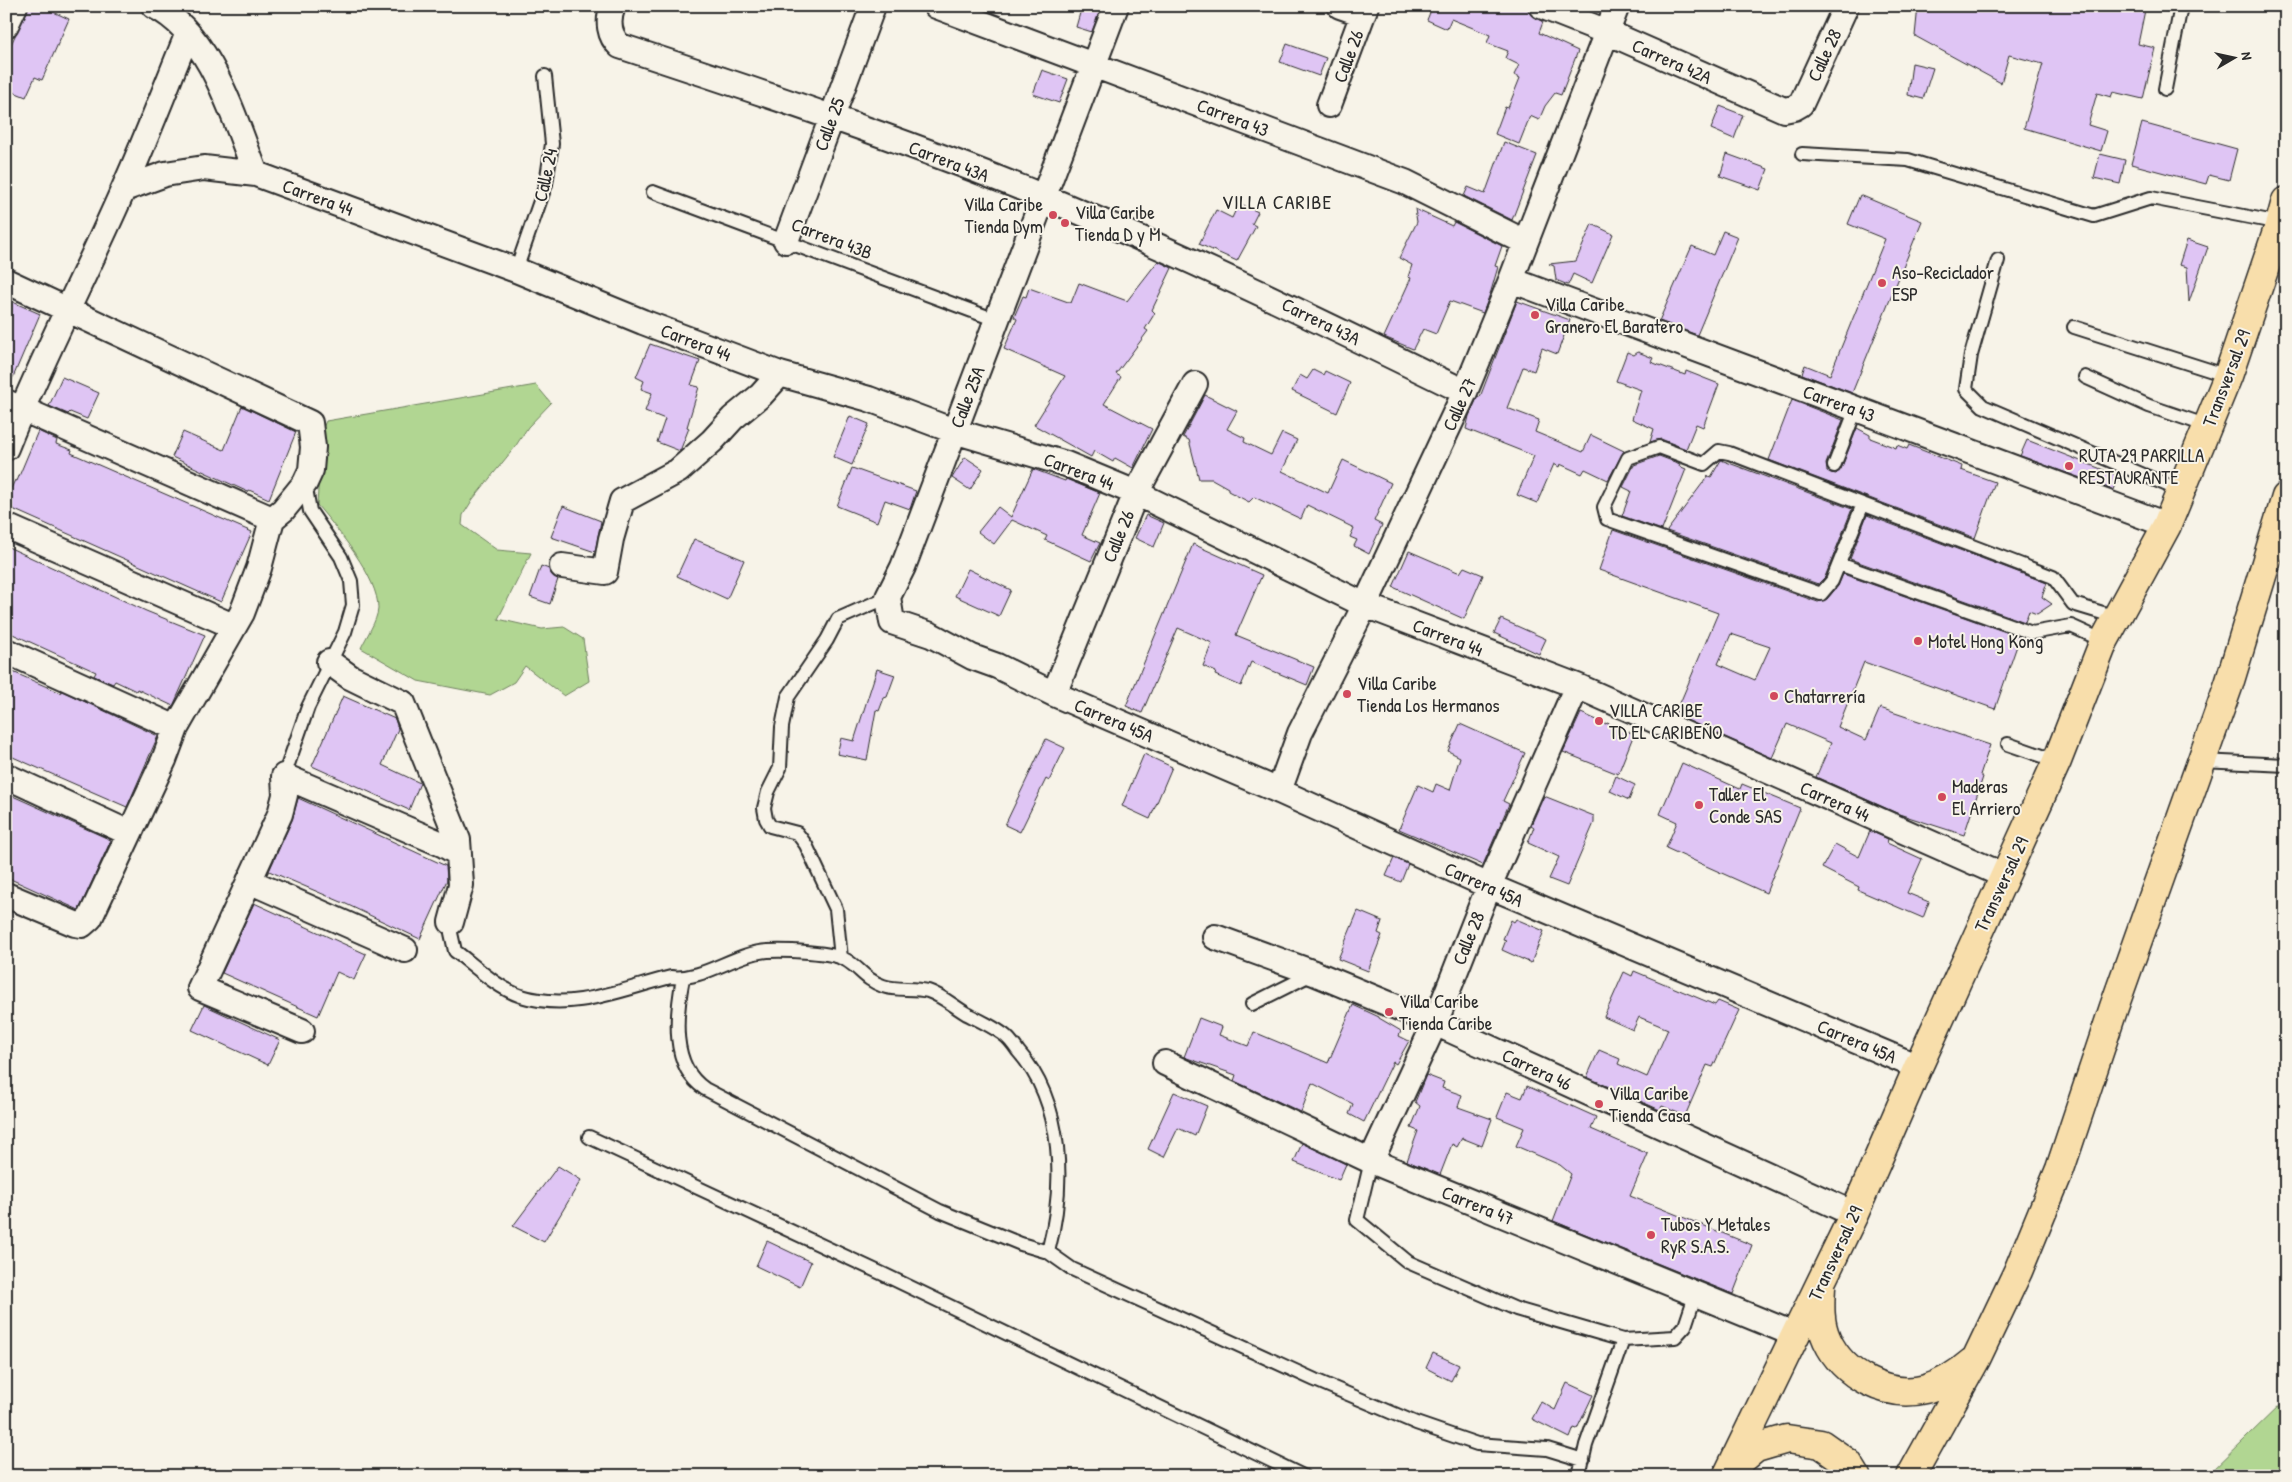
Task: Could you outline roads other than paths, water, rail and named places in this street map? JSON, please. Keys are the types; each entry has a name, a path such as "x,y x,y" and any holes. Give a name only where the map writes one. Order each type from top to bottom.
{"highway":[{"name":"Transversal 29","path":"1729,1473 1854,1214 1918,1067 2058,761 2104,641 2167,525 2228,376 2283,212"},
{"path":"1911,1476 1976,1359 2018,1271 2060,1169 2114,1007 2229,684 2286,497"},
{"path":"1822,1280 1819,1310 1826,1339 1843,1364 1867,1382 1895,1391 1925,1389 1952,1378 1976,1359"},
{"path":"1729,1473 1756,1448 1788,1439 1821,1444 1848,1463 1856,1476"}],"street":[{"path":"6,25 15,6"},
{"path":"154,6 169,13 188,33 211,66 256,174"},
{"name":"Calle 25","path":"786,241 873,6"},
{"name":"Carrera 43","path":"936,6 1404,182 1525,242"},
{"name":"Calle 25A","path":"888,597 903,567 1116,6"},
{"path":"1340,6 1364,10"},
{"name":"Carrera 42A","path":"1541,6 1607,32 1784,110 1801,104"},
{"name":"Calle 27","path":"1279,791 1300,733 1365,605 1465,392 1511,280 1617,6"},
{"name":"Calle 28","path":"1801,104 1846,6"},
{"name":"Carrera 43A","path":"611,10 610,28 613,39 620,46 832,116 1044,196 1248,285 1465,392"},
{"name":"Calle 26","path":"1329,105 1364,10"},
{"path":"6,448 14,405 67,308 124,189 188,33"},
{"name":"Carrera 44","path":"124,189 165,174 204,168 256,174 516,270 780,374 869,399 954,431 1066,464 1136,494 1365,605 1577,686 2005,876"},
{"name":"Carrera 43","path":"1511,280 2167,525"},
{"path":"6,282 67,308 310,422 313,446 311,470 305,484 272,520 259,568 242,613 176,728 164,760 90,918 82,925 75,924 6,895"},
{"path":"562,566 605,572 611,539 622,501 678,471 712,441 733,418 761,395 780,374"},
{"name":"Calle 26","path":"1054,694 1136,494 1195,384"},
{"path":"14,405 272,520"},
{"path":"6,526 233,626"},
{"path":"888,597 892,622 930,635 972,658 997,666 1054,694"},
{"path":"6,651 176,728"},
{"path":"330,662 350,677 403,703 458,840 461,885 451,922"},
{"name":"Calle 28","path":"1371,1161 1435,1022 1489,886 1577,686"},
{"name":"Carrera 45A","path":"1054,694 1279,791 1489,886 1918,1067"},
{"path":"6,776 129,833"},
{"path":"302,1031 200,988 280,814 285,795 284,776 444,845 459,854"},
{"path":"249,881 405,950"},
{"name":"Carrera 46","path":"1215,937 1314,973 1435,1022 1854,1214"},
{"name":"Carrera 47","path":"1165,1063 1371,1161 1796,1335"}],"lane":[{"path":"2165,89 2180,6"},
{"name":"Calle 24","path":"516,270 546,184 552,144 546,76"},
{"path":"1802,154 1908,160 2094,216 2151,198 2283,212"},
{"name":"Carrera 43B","path":"653,192 996,320"},
{"path":"1998,260 1971,354 1966,389 1983,406 2181,491"},
{"path":"2074,327 2228,376"},
{"path":"2085,377 2149,406 2208,426"},
{"path":"1834,466 1856,409"},
{"path":"1863,504 1832,581 1821,594 1606,518 1604,507 1628,458 1659,447 1704,464 1719,452 1729,453 1863,504 2053,577 2073,604 2116,616"},
{"path":"284,776 308,707 345,632 354,606 351,581 341,558 310,511 305,484"},
{"path":"1839,564 2032,633 2071,626 2104,641"},
{"path":"841,958 836,909 806,844 796,834 770,826 766,819 764,808 768,792 780,768 782,727 788,698 827,640 838,619 888,597"},
{"path":"2008,744 2058,761"},
{"path":"2202,761 2286,765"},
{"path":"451,922 451,933 455,951 500,985 520,996 544,1000 589,1000 670,976 683,978 722,966 737,958 767,951 832,954 846,960 865,978 884,986 928,991 1004,1035 1032,1066 1053,1120 1056,1145 1059,1184 1053,1233 1048,1252"},
{"path":"1252,1004 1314,973"},
{"path":"683,978 677,1011 682,1059 694,1082 806,1143 940,1211 1021,1244 1048,1252 1072,1269 1315,1380 1416,1423 1477,1444 1547,1449 1583,1460"},
{"path":"589,1137 885,1275 1303,1476"},
{"path":"1371,1161 1357,1220 1408,1262 1516,1309 1623,1340 1675,1337 1685,1326 1696,1293"},
{"path":"1579,1476 1623,1340"}],"place":[{"name":"Villa Caribe Tienda Dym","path":"1053,215"},
{"name":"Villa Caribe Tienda D y M","path":"1065,223"},
{"name":"Aso-Reciclador ESP","path":"1882,283"},
{"name":"Villa Caribe Granero El Baratero","path":"1535,315"},
{"name":"RUTA 29 PARRILLA RESTAURANTE","path":"2069,466"},
{"name":"Motel Hong Kong","path":"1918,641"},
{"name":"Villa Caribe Tienda Los Hermanos","path":"1347,694"},
{"name":"Chatarrería","path":"1774,696"},
{"name":"VILLA CARIBE TD EL CARIBEÑO","path":"1599,721"},
{"name":"Maderas El Arriero","path":"1942,797"},
{"name":"Taller El Conde SAS","path":"1699,805"},
{"name":"Villa Caribe Tienda Caribe","path":"1389,1012"},
{"name":"Villa Caribe Tienda Casa","path":"1599,1104"},
{"name":"Tubos Y Metales RyR S.A.S.","path":"1651,1235"}],"district":[{"name":"VILLA CARIBE","path":"1277,202"}]}
